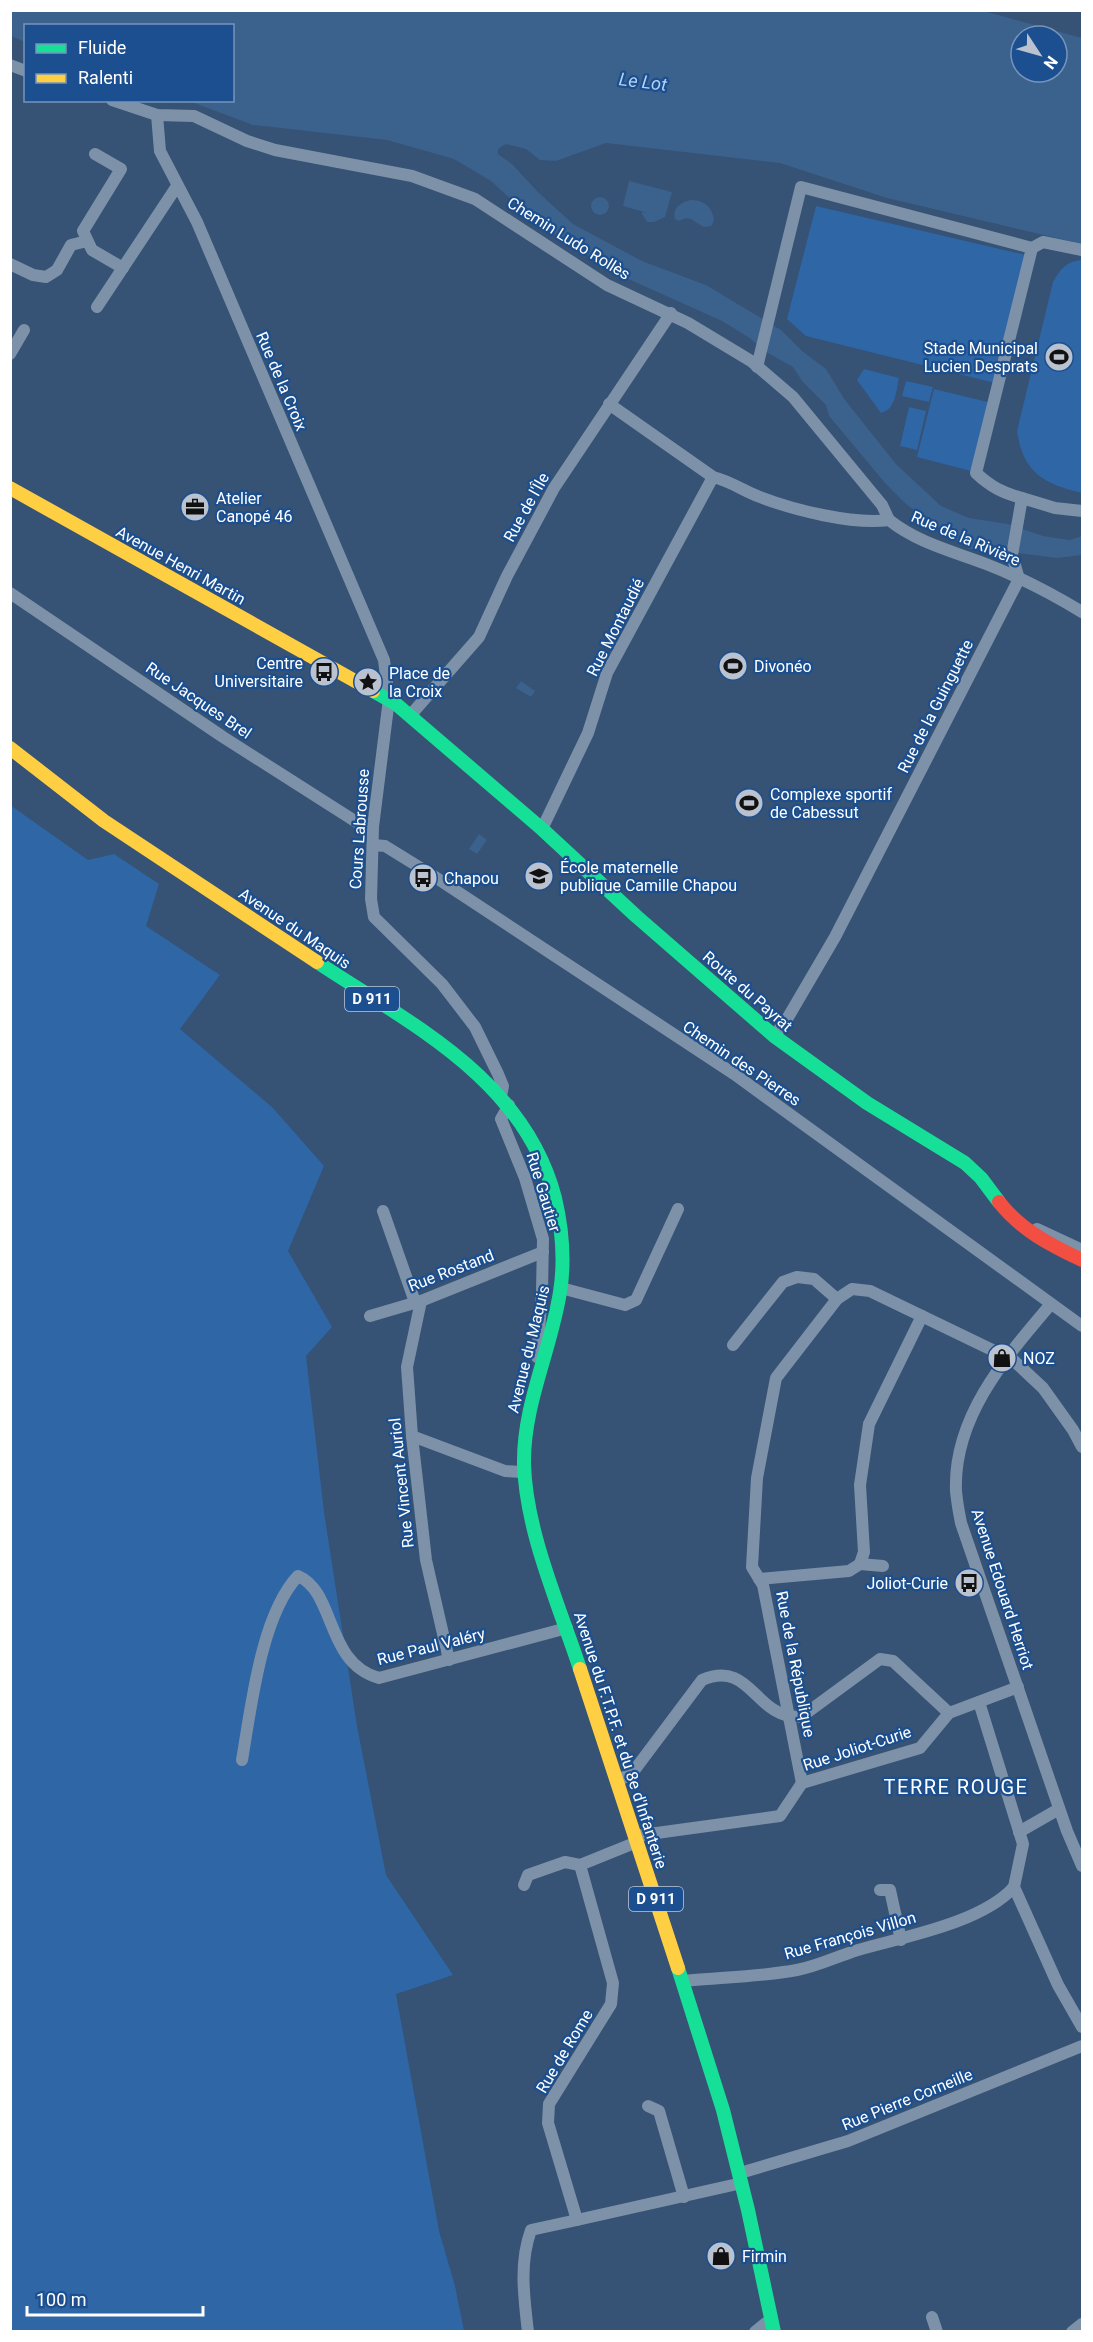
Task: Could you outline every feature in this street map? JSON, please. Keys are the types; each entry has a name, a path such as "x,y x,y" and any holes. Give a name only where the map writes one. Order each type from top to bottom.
{"main road":[{"name":"Avenue Henri Martin","path":"10,488 389,699"},
{"path":"389,699 412,717"},
{"name":"Route du Payrat","path":"412,717 542,829 644,924 774,1036 867,1103 965,1163 981,1178 1008,1213 1040,1239 1083,1260"},
{"name":"Avenue du Maquis","path":"10,748 104,821 306,957 421,1031 466,1064 505,1100 528,1130 553,1189 563,1246 561,1288 526,1424 523,1472"},
{"name":"Avenue du F.T.P.F. et du 8e d'Infanterie","path":"523,1472 531,1523 618,1780 723,2110 741,2178 773,2326"}],"street":[{"name":"Chemin Ludo Rollès","path":"118,102 157,115 194,116 247,141 275,150 412,176 475,199 607,285 671,314 759,361 793,396 882,505 889,520"},
{"name":"Rue de la Croix","path":"157,115 160,151 198,222 384,660 389,699"},
{"path":"95,154 121,169 83,231 92,250 123,268"},
{"path":"97,307 177,186"},
{"path":"759,361 801,187 1032,248 1043,242 1083,250"},
{"path":"10,264 33,275 46,277 57,270 71,245 87,241"},
{"path":"1032,248 976,472 991,487 1005,494 1055,508 1083,511"},
{"name":"Rue de l'Île","path":"412,717 415,710 479,637 507,576 554,488 671,314"},
{"path":"10,354 24,330"},
{"name":"Rue de la Rivière","path":"609,404 713,477 726,480 761,497 819,514 876,522 889,520 905,533 936,548 987,565 1051,593 1083,612"},
{"name":"Rue Montaudié","path":"542,829 588,733 607,673 713,477"},
{"path":"1019,579 1012,555 1022,498"},
{"name":"Rue de la Guinguette","path":"774,1036 787,1019 835,937 1019,579"},
{"name":"Rue Jacques Brel","path":"10,593 223,737 358,823 373,827"},
{"name":"Cours Labrousse","path":"389,699 373,827 370,899 374,917 442,984 475,1027 503,1086 505,1100"},
{"name":"Chemin des Pierres","path":"373,844 385,846 432,875 734,1074 1083,1326"},
{"name":"Rue Gautier","path":"505,1100 501,1119 525,1178 543,1239 537,1357 544,1358"},
{"path":"561,1288 625,1305 636,1300 678,1209"},
{"path":"383,1211 418,1302"},
{"path":"1026,1227 1033,1227 1083,1250"},
{"name":"Rue Rostand","path":"370,1316 418,1302 543,1252"},
{"path":"733,1346 783,1282 797,1277 814,1279 837,1299 852,1290 870,1291 1008,1357 1042,1388 1083,1447"},
{"name":"Rue de la République","path":"802,1783 763,1586 752,1567 757,1478 776,1378 837,1299"},
{"name":"Rue Vincent Auriol","path":"418,1302 407,1366 412,1436 426,1560 449,1660"},
{"name":"Avenue Edouard Herriot","path":"1051,1304 1008,1357 973,1412 959,1452 956,1491 961,1523 1059,1809 1083,1866"},
{"path":"860,1564 864,1552 860,1485 869,1424 922,1316"},
{"path":"1073,1430 1083,1420"},
{"path":"412,1436 505,1471 523,1472"},
{"path":"759,1579 849,1570 860,1564 883,1566"},
{"name":"Rue Paul Valéry","path":"242,1760 264,1643 285,1589 298,1576 308,1581 317,1593 339,1642 353,1663 365,1675 379,1678 567,1628"},
{"path":"618,1780 633,1772 702,1680 717,1673 734,1676 778,1714 789,1717 801,1717 880,1659 893,1661 949,1713 1018,1687"},
{"path":"979,1702 1023,1844 1014,1887 1058,1985 1083,2027"},
{"name":"Rue Joliot-Curie","path":"636,1840 642,1835 780,1816 802,1783 920,1748 949,1713"},
{"path":"1019,1832 1059,1809"},
{"path":"524,1884 528,1875 565,1863 580,1865 632,1844 636,1840"},
{"name":"Rue de Rome","path":"577,2220 548,2123 549,2104 611,2004 613,1983 580,1865"},
{"name":"Rue François Villon","path":"683,1981 798,1970 859,1950 901,1940 972,1915 1006,1896 1014,1887"},
{"path":"880,1890 890,1890 901,1940"},
{"name":"Rue Pierre Corneille","path":"741,2178 848,2141 1083,2046"},
{"path":"648,2106 659,2110 684,2197"},
{"path":"528,2331 522,2280 525,2245 531,2230 684,2197 741,2178"},
{"path":"932,2317 937,2331"},
{"path":"755,2331 766,2323 773,2326"},
{"path":"1072,2331 1083,2324"}],"shaded area":[{"path":"816,206 1026,255 995,383 806,336 787,319"},
{"name":"Stade Municipal Lucien Desprats","path":"1082,260 1082,493 1046,481 1030,467 1024,457 1017,431 1053,282 1064,266"},
{"path":"864,369 899,378 894,399 886,411 881,413 857,380"},
{"path":"906,381 933,387 929,402 902,396"},
{"path":"934,389 988,402 971,471 917,457"},
{"path":"909,407 926,411 917,450 900,446"},
{"path":"10,805 88,860 114,854 159,884 146,926 220,975 180,1029 273,1108 324,1166 288,1251 332,1327 306,1356 324,1512 357,1726 386,1875 453,1975 396,1994 439,2231 455,2286 464,2331 11,2331"}],"water":[{"name":"Le Lot","path":"11,10 980,10 1031,24 1009,24 1009,84 1069,84 1069,34 1082,38 1082,244 887,198 780,163 606,143 556,161 540,160 526,149 506,144 498,149 498,154 512,164 573,224 642,261 706,285 781,330 802,351 826,369 845,400 896,464 941,506 969,518 1008,524 1043,536 1070,540 1082,536 1082,555 1057,558 987,549 969,549 907,505 885,483 829,416 826,405 802,381 793,367 768,353 722,321 624,277 556,236 554,232 540,226 491,181 454,159 387,140 253,125 192,102 234,102 234,24 24,24 24,42 11,36"},
{"path":"629,181 672,192 665,217 654,222 647,222 642,212 648,213 623,206"},
{"path":"600,197 606,200 609,206 606,212 600,215 594,212 591,206 594,200"},
{"path":"691,200 700,201 710,208 714,221 711,226 704,227 686,218 679,221 675,219 674,215 678,206"},
{"path":"521,681 535,691 531,697 516,688"},
{"path":"479,834 487,840 477,854 469,849"}],"traffic: fast":[{"path":"373,691 396,704 542,829 636,916 774,1036 867,1103 965,1163 981,1178 999,1202"},
{"path":"317,962 426,1033 460,1059 491,1088 518,1120 540,1156 555,1198 561,1233 562,1268 556,1314 528,1420 524,1464 526,1490 537,1542 580,1669"},
{"path":"678,1968 723,2110 748,2210 774,2332"}],"traffic: slow":[{"path":"10,488 373,691"},
{"path":"10,748 104,821 317,962"},
{"path":"580,1669 678,1968"}],"traffic: jam":[{"path":"999,1202 1026,1229 1082,1260"}],"place":[{"name":"Stade Municipal Lucien Desprats","path":"1059,357"},
{"name":"Atelier Canopé 46","path":"195,507"},
{"name":"Divonéo","path":"733,666"},
{"name":"Centre Universitaire","path":"324,672"},
{"name":"Place de la Croix","path":"368,682"},
{"name":"Complexe sportif de Cabessut","path":"749,803"},
{"name":"École maternelle publique Camille Chapou","path":"539,876"},
{"name":"Chapou","path":"423,878"},
{"name":"NOZ","path":"1002,1358"},
{"name":"Joliot-Curie","path":"969,1583"},
{"name":"Firmin","path":"721,2256"}],"district":[{"name":"TERRE ROUGE","path":"956,1787"}]}
